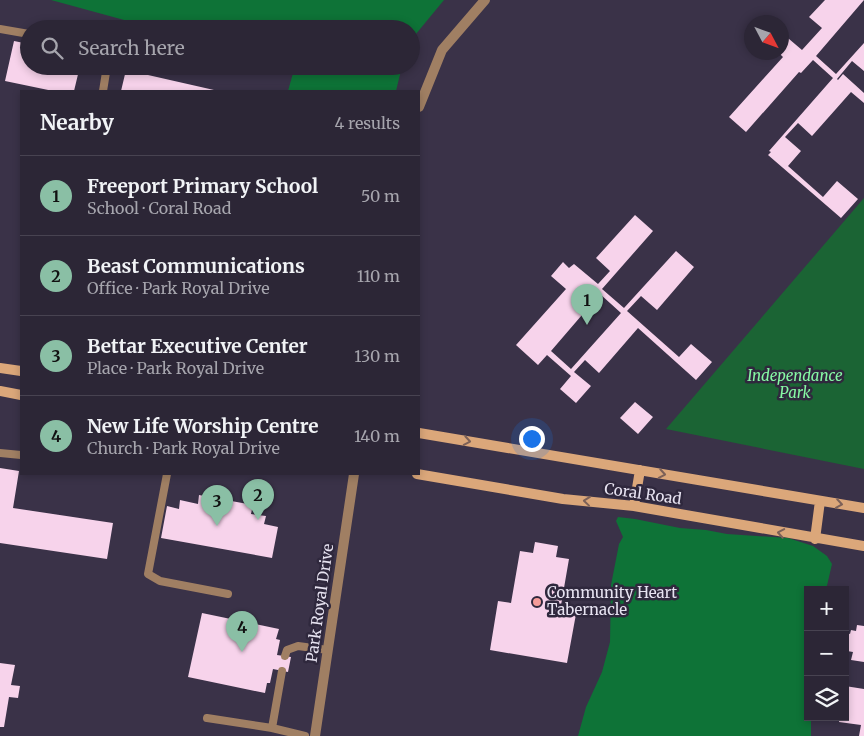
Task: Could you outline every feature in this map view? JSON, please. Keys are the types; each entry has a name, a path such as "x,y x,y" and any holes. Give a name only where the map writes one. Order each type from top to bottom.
{"main road":[{"path":"0,368 20,371"},
{"path":"0,391 20,394"},
{"name":"Coral Road","path":"420,433 864,508"},
{"path":"634,506 640,470"},
{"name":"Coral Road","path":"420,475 563,499 634,506 814,539 864,546"},
{"path":"814,539 820,501"}],"street":[{"path":"420,105 442,50 485,0"},
{"name":"Park Royal Drive","path":"315,736 354,475"}],"lane":[{"path":"0,29 20,32"},
{"path":"103,90 106,75"},
{"path":"0,453 20,455"},
{"path":"168,475 148,574 160,581 228,594"},
{"path":"285,656 287,650 298,646 328,650"},
{"path":"272,728 282,671"},
{"path":"207,718 272,728 305,736"}],"green space":[{"path":"51,0 444,0 420,29 420,20 124,20"},
{"path":"292,75 400,75 396,90 288,90"},
{"name":"Independance Park","path":"864,198 864,469 666,429"},
{"path":"618,517 727,534 788,538 813,546 827,556 832,564 827,586 804,586 804,721 811,721 811,736 578,736 586,707 602,672 610,642 611,585 619,544 623,537 616,521"}],"building":[{"path":"825,0 864,0 816,56 836,74 864,43 864,71 852,61 837,79 843,74 864,93 864,103 851,92 812,136 798,123 785,137 801,151 788,166 823,197 837,181 858,199 841,218 768,155 771,152 769,151 833,78 813,60 801,73 799,72 746,132 729,117 780,60 789,60 789,39 802,50 822,28 809,17"},
{"path":"14,41 20,42 20,75 78,75 74,90 48,90 5,81"},
{"path":"125,75 148,75 214,90 121,90"},
{"path":"635,215 653,231 602,289 624,308 676,251 694,267 657,310 641,296 627,311 679,357 691,344 712,362 696,380 638,328 599,373 585,360 574,372 591,386 576,403 560,389 571,376 547,355 538,365 516,345 566,289 551,276 563,262 569,268 574,264 598,284 610,271 596,258","holes":["600,294 621,313 571,369 551,351"]},
{"path":"635,402 653,417 638,434 620,418"},
{"path":"0,468 19,471 13,508 113,523 107,559 0,543"},
{"path":"199,495 253,505 251,514 266,516 264,524 278,527 272,558 161,538 167,506 179,509 180,500 198,504"},
{"name":"Community Heart Tabernacle","path":"535,542 558,546 556,557 569,559 560,611 576,614 567,663 490,650 498,601 511,603 520,551 533,553"},
{"path":"202,613 279,629 276,639 280,640 277,655 291,657 288,672 273,669 270,683 267,683 265,693 188,677"},
{"path":"857,625 864,626 864,662 851,660 853,652 849,651 849,634 851,630 856,631"},
{"path":"0,663 15,665 11,685 20,686 18,698 9,697 4,727 0,727"},
{"path":"849,687 864,689 864,736 859,736 861,725 839,722 849,721"}],"place":[{"name":"Freeport Primary School","path":"587,325"},
{"name":"Beast Communications","path":"258,520"},
{"name":"Bettar Executive Center","path":"217,526"},
{"name":"Community Heart Tabernacle","path":"537,602"},
{"name":"New Life Worship Centre","path":"242,652"}]}
